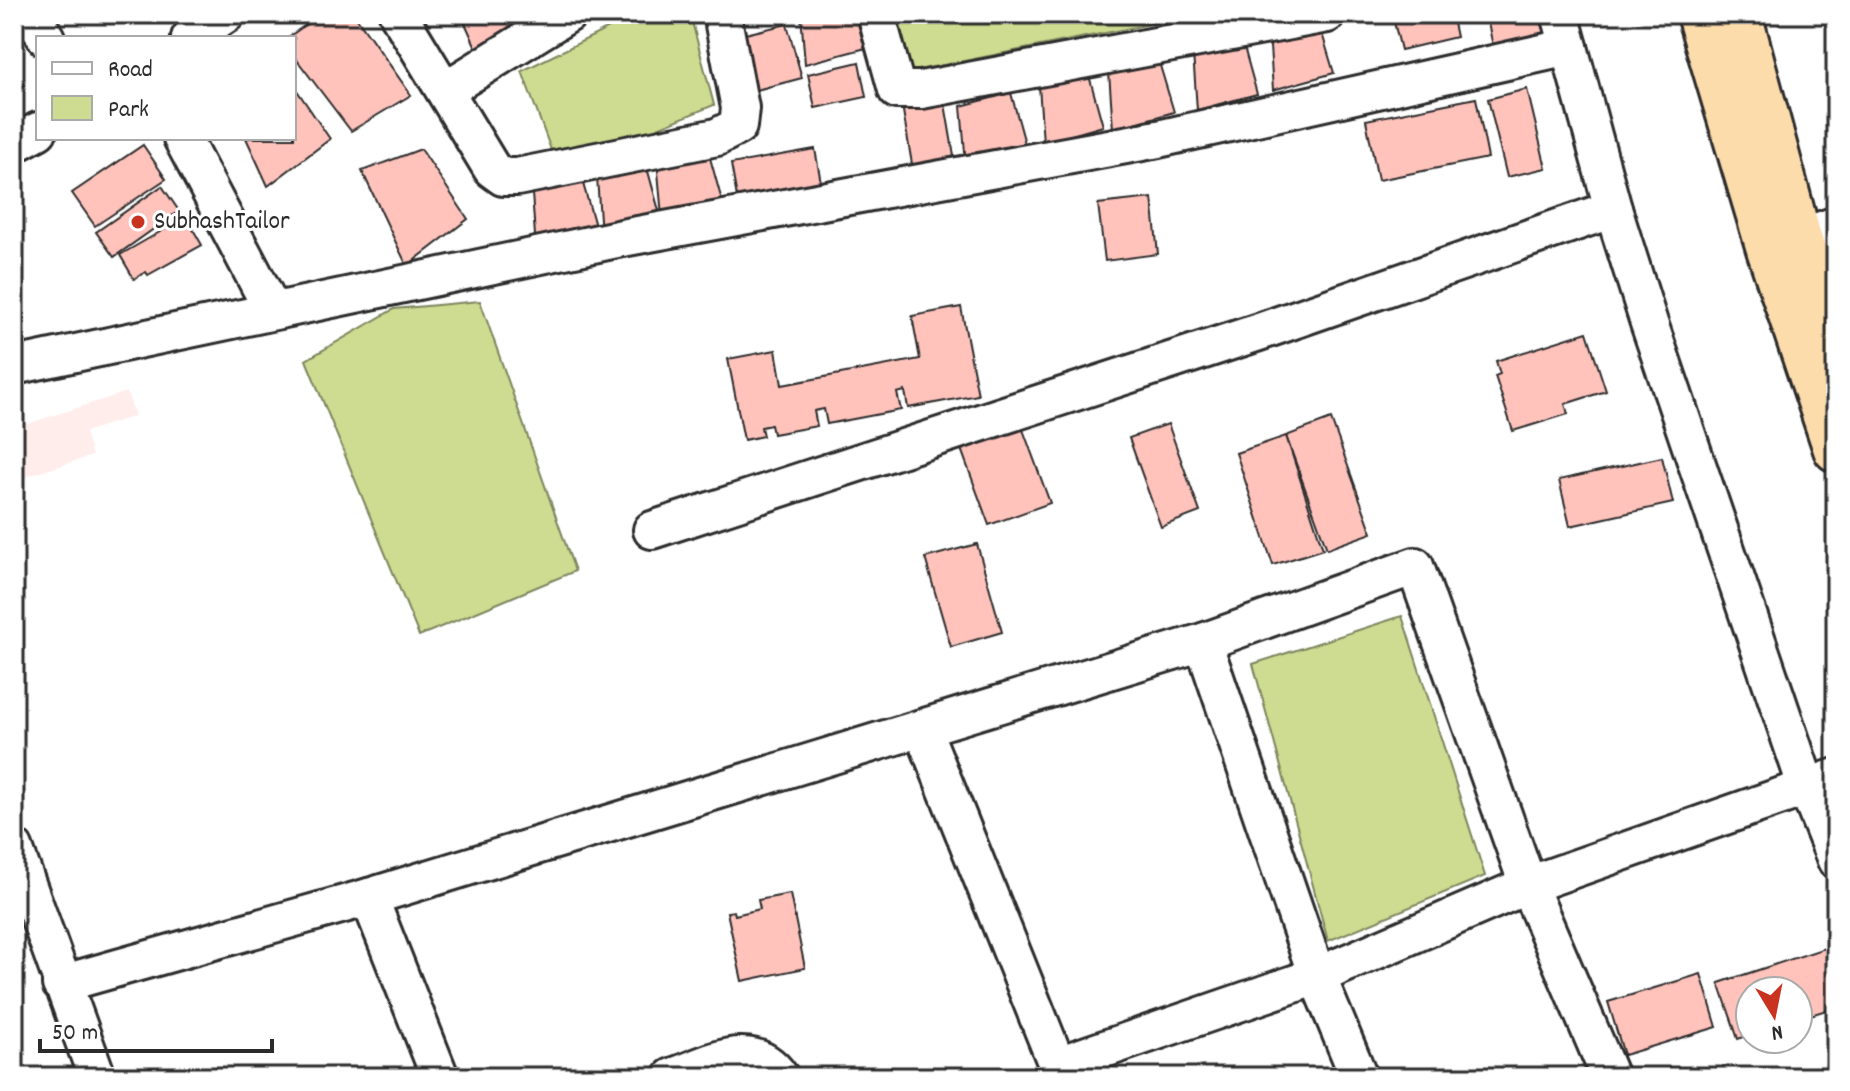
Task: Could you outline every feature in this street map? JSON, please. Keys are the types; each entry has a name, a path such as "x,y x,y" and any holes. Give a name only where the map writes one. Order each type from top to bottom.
{"highway":[{"path":"1699,14 1801,238 1836,449"},
{"path":"1739,14 1801,238 1836,340"}],"street":[{"path":"32,14 45,36"},
{"path":"193,36 226,14"},
{"path":"398,14 492,169 503,177 517,177 717,137 738,126 740,108 722,14"},
{"path":"445,90 568,14"},
{"path":"876,14 897,90 921,90 1327,14"},
{"path":"14,366 653,232 1158,139 1564,31 1613,209 1821,783 1836,860"},
{"path":"14,144 36,132"},
{"path":"183,140 273,311"},
{"path":"652,530 1259,332 1613,209"},
{"path":"61,984 369,897 1203,642 1415,566 1528,885 1610,1077"},
{"path":"1203,642 1317,976 1359,1077"},
{"path":"922,728 1060,1071 1317,976 1528,885 1821,783"},
{"path":"14,848 97,1077"},
{"path":"369,897 440,1077"},
{"path":"672,1077 751,1054 770,1062 780,1077"}],"shaded area":[{"path":"127,392 135,416 85,432 92,456 18,479 14,466 14,428"}],"green space":[{"path":"637,14 690,14 714,105 558,169 522,71"},
{"path":"896,14 1186,14 1186,17 908,72"},
{"path":"480,301 575,571 419,636 306,360 394,309"},
{"path":"1402,616 1485,876 1328,941 1253,664"}],"building":[{"path":"321,14 354,14 411,95 351,131 296,59 296,36 290,36"},
{"path":"461,14 528,14 478,52"},
{"path":"801,14 856,14 866,48 805,64"},
{"path":"1392,14 1451,14 1456,37 1401,50"},
{"path":"1486,14 1543,14 1547,32 1493,46"},
{"path":"1318,20 1334,73 1273,90 1269,32"},
{"path":"787,24 802,78 741,94 737,36"},
{"path":"1242,40 1257,94 1197,110 1193,53"},
{"path":"1158,59 1174,112 1113,129 1109,72"},
{"path":"859,62 866,97 815,108 808,74"},
{"path":"1088,72 1103,126 1043,143 1039,85"},
{"path":"296,89 330,139 268,186 247,140 296,140"},
{"path":"1527,89 1546,168 1507,177 1488,99"},
{"path":"1011,93 1026,147 966,164 961,106"},
{"path":"944,98 955,162 913,170 902,105"},
{"path":"1476,98 1488,158 1378,180 1366,120"},
{"path":"143,145 166,179 95,226 72,193"},
{"path":"707,147 722,201 662,217 657,160"},
{"path":"421,149 468,219 407,266 362,171"},
{"path":"815,149 822,188 738,203 731,164"},
{"path":"646,164 661,218 601,234 597,177"},
{"path":"582,180 597,233 536,250 532,193"},
{"name":"SubhashTailor","path":"162,186 179,211 114,257 96,232"},
{"path":"1152,198 1158,254 1105,261 1098,204"},
{"path":"186,217 202,245 148,275 146,272 134,279 120,255"},
{"path":"961,307 978,395 908,408 905,391 897,393 901,410 827,424 824,409 814,411 817,426 773,434 771,425 761,427 763,436 744,440 728,359 776,350 782,385 920,359 912,316"},
{"path":"1587,332 1606,391 1565,404 1568,414 1513,431 1495,376 1500,374 1496,361"},
{"path":"1331,419 1372,533 1327,549 1286,436"},
{"path":"1021,424 1050,503 989,525 960,446"},
{"path":"1168,424 1200,512 1161,527 1129,438"},
{"path":"1286,436 1323,549 1273,565 1236,453"},
{"path":"1662,457 1673,503 1570,526 1559,480"},
{"path":"977,544 1002,632 951,647 925,558"},
{"path":"790,894 805,968 742,981 727,912 734,911 735,915 760,909 758,900"},
{"path":"1831,946 1836,960 1836,1007 1814,1014 1814,975 1743,975"},
{"path":"1701,974 1717,1027 1624,1055 1608,1002"},
{"path":"1734,978 1734,1027 1719,983"}],"place":[{"name":"SubhashTailor","path":"138,222"}]}
